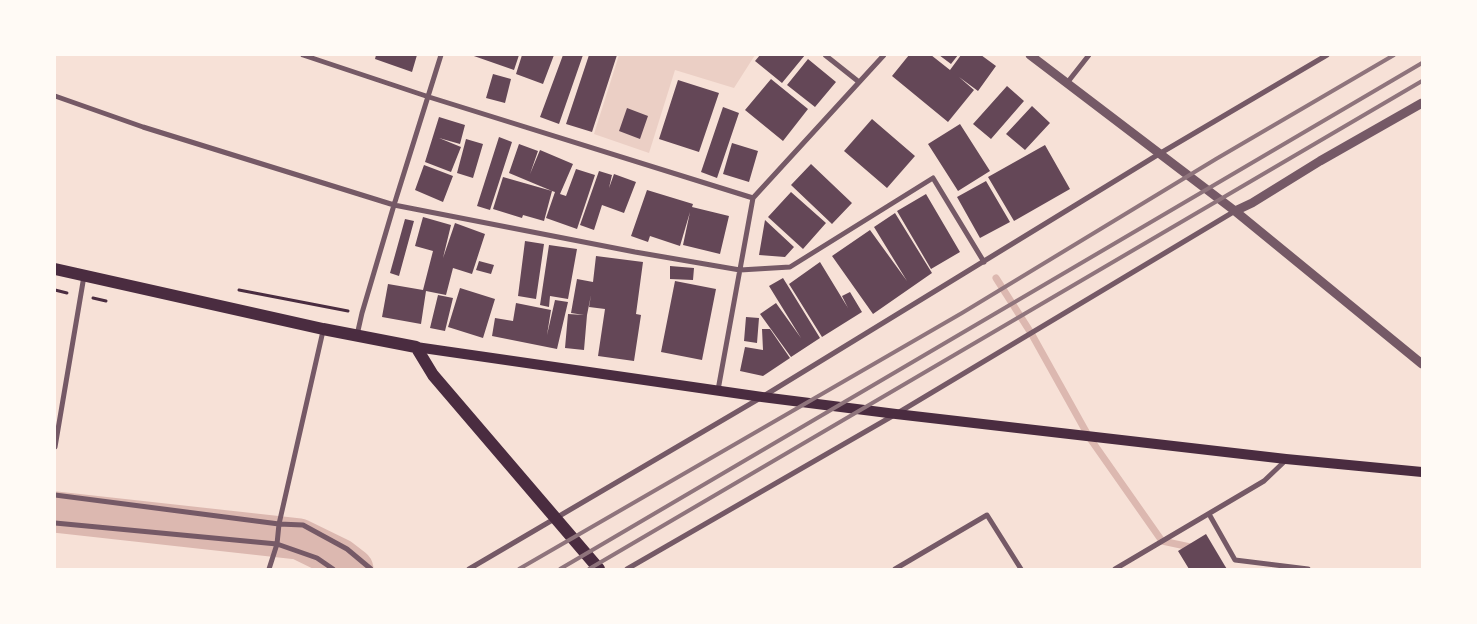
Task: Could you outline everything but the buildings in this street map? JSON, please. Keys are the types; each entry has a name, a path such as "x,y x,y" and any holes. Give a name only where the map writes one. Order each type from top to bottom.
{"main road":[{"path":"55,269 323,330 416,347 762,397 896,414 1286,459 1422,472"},
{"path":"416,347 433,375 556,517 598,569"}],"street":[{"path":"303,55 752,198"},
{"path":"357,335 394,205 441,55"},
{"path":"825,55 859,82"},
{"path":"718,390 752,198 884,55"},
{"path":"1030,55 1235,211 1422,364"},
{"path":"1066,83 1089,55"},
{"path":"469,569 762,397 1159,154 1327,55"},
{"path":"55,96 144,127 394,205 635,252 740,270 790,267 933,178 984,262"},
{"path":"627,569 896,414 1235,211 1252,203 1320,161 1422,103"},
{"path":"55,446 84,276"},
{"path":"269,569 277,544 279,524 323,330"},
{"path":"55,409 61,410"},
{"path":"1115,569 1264,481 1286,459"},
{"path":"55,495 279,524 303,525 347,549 371,569"},
{"path":"1209,514 1235,560 1308,569"},
{"path":"894,569 987,515 1021,569"},
{"path":"55,523 277,544 317,558 333,569"}],"path":[{"path":"236,289 362,313"},
{"path":"55,290 110,302"}],"shaded area":[{"path":"619,55 755,55 734,88 675,70 649,153 594,134"}],"waterway":[{"path":"996,278 1031,333 1089,437 1162,541 1195,548"},
{"path":"55,512 299,539 340,559 353,569"}],"railway":[{"path":"519,569 962,313 1216,159 1394,55"},
{"path":"560,569 1422,63"},
{"path":"589,569 1422,81"}]}
